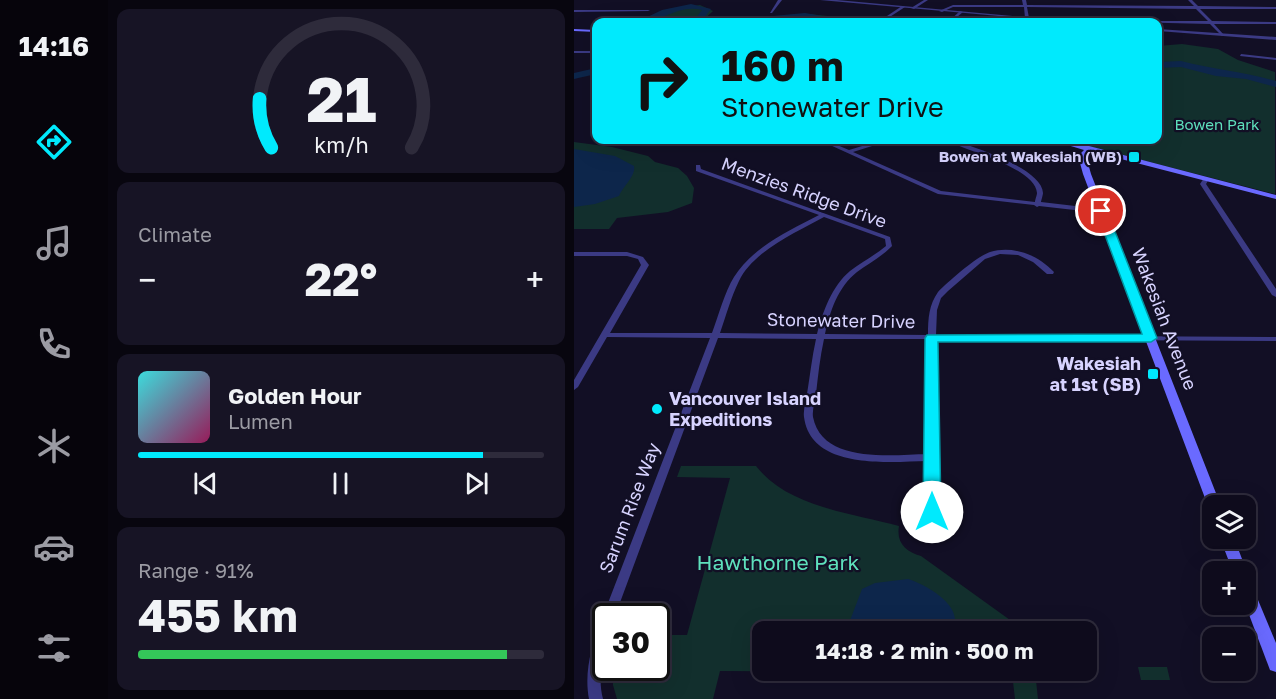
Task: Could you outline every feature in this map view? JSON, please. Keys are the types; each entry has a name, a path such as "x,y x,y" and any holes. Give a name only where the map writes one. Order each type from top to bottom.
{"main road":[{"path":"574,29 592,30"},
{"path":"1072,144 1276,197"},
{"name":"Wakesiah Avenue","path":"1089,148 1083,153 1082,158 1211,495"},
{"path":"1256,614 1276,665"}],"street":[{"path":"771,12 781,0"},
{"path":"822,0 1027,18 1027,7 1024,0"},
{"path":"860,3 866,0"},
{"path":"913,8 926,0"},
{"path":"1113,0 1125,18"},
{"path":"1190,0 1222,35"},
{"path":"941,11 951,6 1276,8"},
{"path":"886,18 903,7"},
{"path":"574,11 648,11"},
{"path":"954,18 961,12"},
{"path":"1162,22 1276,22"},
{"path":"1162,30 1276,39"},
{"path":"574,52 592,52"},
{"path":"1242,55 1276,58"},
{"path":"831,144 940,194 1101,211"},
{"path":"848,152 873,144"},
{"path":"959,144 1011,165 1028,176 1040,190 1037,205"},
{"name":"Menzies Ridge Drive","path":"698,166 698,170 888,238 890,243 886,249 854,271 837,289 822,336"},
{"path":"1206,179 1203,184 1276,295"},
{"name":"Sarum Rise Way","path":"614,603 732,286 747,264 774,243 824,215"},
{"path":"924,532 932,512 932,319 936,298 984,257 1004,252 1027,254 1036,258 1050,272"},
{"path":"574,254 627,254 641,258 645,265 574,387"},
{"name":"Stonewater Drive","path":"604,335 1276,339"},
{"path":"822,336 808,415 809,424 818,440 849,456 932,457"},
{"path":"594,681 595,699"}],"green space":[{"path":"700,5 713,11 705,18 647,18 668,9"},
{"path":"809,14 837,18 780,18"},
{"name":"Bowen Park","path":"1182,44 1218,49 1238,60 1275,72 1275,194 1087,146 1086,144 1162,144 1162,46"},
{"path":"574,142 612,147 648,156 655,162 678,168 687,176 694,188 692,203 668,212 617,218 609,229 574,229"},
{"name":"Hawthorne Park","path":"681,466 756,466 769,480 803,500 899,526 899,537 903,546 921,556 1011,621 752,621 752,671 720,671 713,699 617,699 613,681 670,681 670,635 687,635 730,478 677,477"},
{"path":"1138,667 1167,667 1170,680 1141,680"},
{"name":"Hawthorne Park","path":"1013,681 1036,681 1038,699 1015,699"}],"water":[{"path":"574,149 615,156 634,166 631,177 619,196 595,204 574,207"},
{"path":"908,579 925,586 949,606 955,621 850,621 862,589 875,583"}],"waterway":[{"path":"651,18 691,6 707,9 700,18"},
{"path":"773,18 783,16 820,18"},
{"path":"1162,65 1181,64 1216,73 1247,76 1276,84"},
{"path":"574,76 592,72"}],"place":[{"name":"Bowen at Wakesiah (WB)","path":"1134,157"},
{"name":"Wakesiah at 1st (SB)","path":"1153,374"},
{"name":"Vancouver Island Expeditions","path":"657,409"}],"route":[{"path":"932,512 932,338 1151,338 1101,211"}]}
